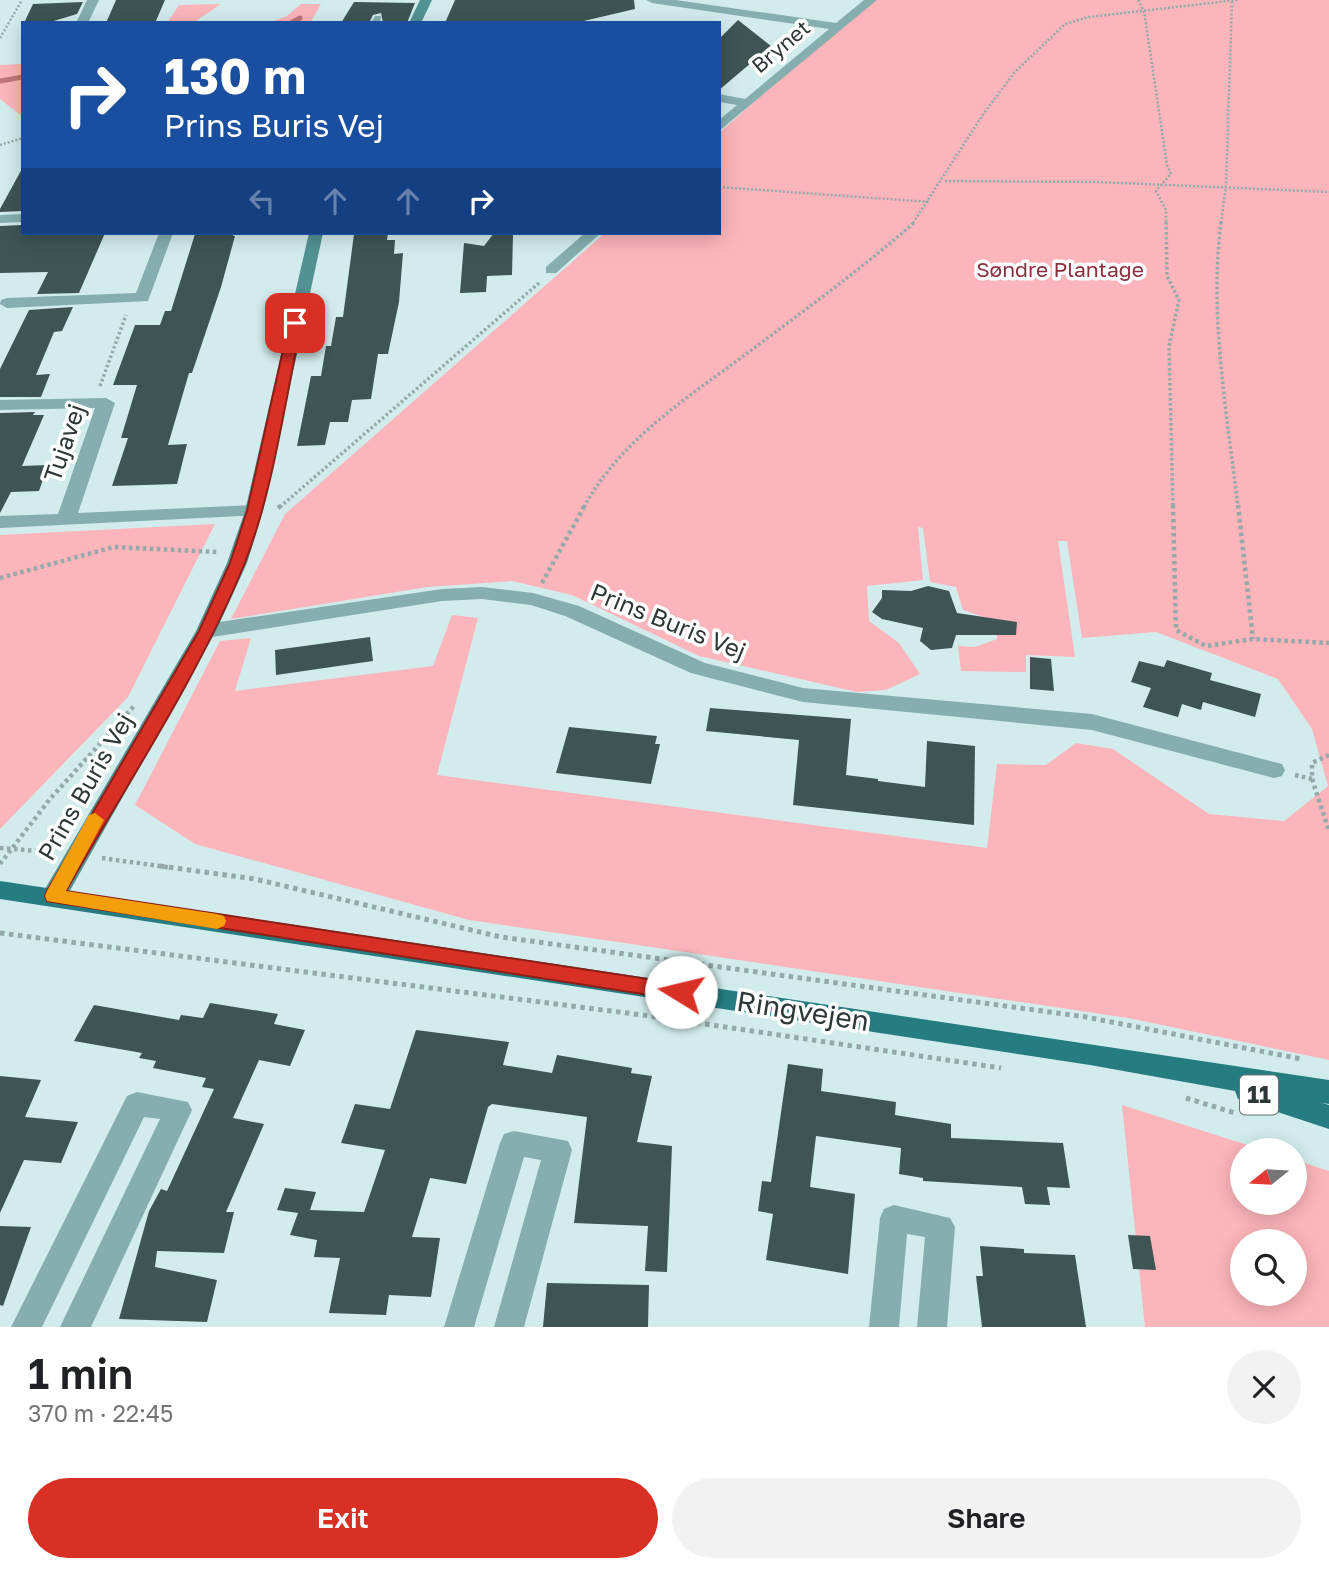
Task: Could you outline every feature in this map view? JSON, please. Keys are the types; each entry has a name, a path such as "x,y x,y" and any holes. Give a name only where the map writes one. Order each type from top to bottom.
{"main road":[{"name":"Ringvejen","path":"0,890 54,896 1090,1054 1184,1085 1329,1116"},
{"name":"Ringvejen","path":"1184,1085 1329,1092"}],"street":[{"path":"83,21 93,0"},
{"path":"416,21 426,0"},
{"path":"652,0 838,27"},
{"name":"Brynet","path":"721,125 871,0"},
{"path":"721,98 748,103"},
{"path":"0,219 21,218"},
{"path":"7,303 142,298 165,235"},
{"name":"Prins Buris Vej","path":"54,896 206,631 237,563 254,511 316,235"},
{"path":"551,270 592,235"},
{"name":"Tujavej","path":"0,405 106,403 66,519"},
{"name":"Tujavej","path":"0,522 254,511"},
{"name":"Prins Buris Vej","path":"206,631 442,595 482,593 533,599 572,611 698,668 746,683 803,695 1092,722 1273,770"},
{"path":"26,1327 137,1104 178,1110 75,1327"},
{"path":"459,1327 514,1143 558,1150 509,1327"},
{"path":"884,1327 894,1218 940,1227 932,1327"}],"path":[{"path":"0,38 22,0"},
{"path":"1138,0 1144,10 1167,165 1171,174 1156,191 1166,210 1167,276 1179,300 1169,346 1176,630 1206,646 1253,639 1329,642"},
{"path":"533,599 598,481 645,429 867,264 919,218 984,113 1014,73 1065,24 1144,10 1237,0"},
{"path":"1231,1 1226,187 1218,246 1221,357 1253,639"},
{"path":"0,145 21,139"},
{"path":"944,181 1160,184 1329,192"},
{"path":"721,187 931,202"},
{"path":"254,511 275,511 551,270"},
{"path":"93,403 132,298"},
{"path":"213,564 232,512"},
{"path":"0,578 114,547 218,552"},
{"path":"0,864 10,848 142,698"},
{"path":"1329,755 1312,763 1312,779 1329,831"},
{"path":"1273,770 1312,779"},
{"path":"0,848 78,855 255,879 500,937 1086,1017 1315,1062"},
{"path":"0,933 658,1017 1016,1070"},
{"path":"1184,1085 1242,1115"}],"green space":[{"name":"Søndre Plantage","path":"870,0 1329,0 1329,1060 1128,1018 469,920 195,844 135,805 220,641 251,638 235,691 433,666 452,615 478,618 437,775 987,848 997,764 1046,765 1076,743 1113,749 1209,814 1284,821 1328,786 1312,729 1278,679 1156,632 1082,638 1067,541 1058,541 1075,657 1026,655 1026,672 961,671 958,646 975,647 997,639 995,621 963,610 956,587 930,582 923,528 918,527 923,580 867,586 869,621 899,643 920,674 886,690 857,692 699,656 572,595 512,581 427,587 231,619 285,514 603,235 721,235 721,131"},
{"path":"221,4 196,21 168,21 179,5"},
{"path":"301,4 321,4 311,21 274,21 287,16"},
{"path":"21,64 21,115 0,99 0,65"},
{"path":"215,524 128,697 0,829 0,535"},
{"path":"1122,1105 1230,1139 1230,1215 1307,1215 1307,1164 1329,1171 1329,1327 1145,1327"}],"building":[{"path":"116,0 165,0 156,21 107,21"},
{"path":"455,0 634,0 635,9 584,21 446,21"},
{"path":"83,2 77,14 54,21 25,21 33,4"},
{"path":"354,2 415,3 408,21 383,21 381,13 373,15 370,21 342,21"},
{"path":"738,20 771,46 721,88 721,37"},
{"path":"21,171 21,211 0,212"},
{"path":"21,225 21,235 104,235 79,293 37,294 48,272 0,273 0,226"},
{"path":"195,235 235,236 221,287 192,373 189,373 168,445 187,444 177,484 112,486 128,438 121,438 137,385 113,385 135,325 160,325 165,311 171,311"},
{"path":"354,235 388,235 387,240 395,240 394,254 403,253 399,302 388,354 378,354 371,399 352,400 348,422 330,422 325,445 297,446 311,376 321,376 326,346 331,346 336,317 343,317"},
{"path":"492,235 513,235 512,275 487,276 486,292 460,293 464,243 484,246"},
{"path":"73,307 62,331 54,332 36,375 50,374 41,397 0,397 0,369 29,310"},
{"path":"35,412 33,415 44,415 22,466 48,465 39,491 11,492 0,513 0,413"},
{"path":"928,586 949,591 957,613 1017,622 1016,635 956,635 952,648 931,650 920,641 923,628 882,619 872,612 882,598 882,590 911,591"},
{"path":"370,637 373,661 276,675 275,650"},
{"path":"1030,657 1051,659 1054,691 1030,689"},
{"path":"1167,660 1212,673 1210,680 1261,694 1255,717 1203,702 1201,710 1182,704 1178,717 1143,707 1151,688 1131,682 1139,661 1164,667"},
{"path":"710,708 851,719 846,775 878,781 925,787 927,741 975,746 974,825 793,805 799,740 706,731"},
{"path":"569,727 657,736 655,744 660,744 651,784 556,773"},
{"path":"210,1003 278,1014 274,1024 305,1030 290,1066 259,1060 233,1118 264,1124 226,1212 234,1212 224,1253 157,1251 155,1267 217,1280 207,1322 119,1319 149,1211 161,1189 167,1191 214,1089 202,1087 206,1078 153,1068 156,1061 139,1058 142,1053 74,1041 94,1005 179,1020 181,1015 203,1018"},
{"path":"416,1030 509,1042 503,1065 552,1073 557,1055 632,1068 631,1073 652,1076 637,1142 672,1146 667,1272 645,1271 648,1226 574,1223 587,1117 492,1104 488,1107 466,1184 430,1178 412,1237 440,1238 431,1297 389,1295 386,1315 329,1313 340,1258 314,1257 317,1240 290,1235 298,1213 277,1210 285,1188 316,1192 310,1210 364,1212 385,1150 341,1143 355,1104 390,1109"},
{"path":"788,1064 823,1069 821,1091 896,1102 895,1115 951,1124 951,1138 1063,1143 1070,1188 1047,1187 1050,1205 1025,1204 1022,1187 923,1181 923,1178 899,1174 901,1148 816,1136 810,1187 855,1194 848,1274 766,1260 773,1214 758,1211 762,1181 771,1182"},
{"path":"0,1076 41,1080 25,1117 78,1122 61,1163 24,1160 0,1213"},
{"path":"0,1226 31,1227 3,1306 0,1305"},
{"path":"1128,1235 1150,1236 1156,1270 1133,1269"},
{"path":"980,1246 1024,1249 1024,1253 1075,1255 1086,1327 982,1327 976,1276 983,1276"},
{"path":"547,1283 649,1285 648,1327 543,1327"}],"waterway":[{"path":"295,21 300,18"},
{"path":"0,81 21,77"}],"slow traffic":[{"path":"95,820 54,896 217,921"}],"route":[{"path":"295,323 254,511 237,563 206,631 88,832 54,896 681,992"}]}
